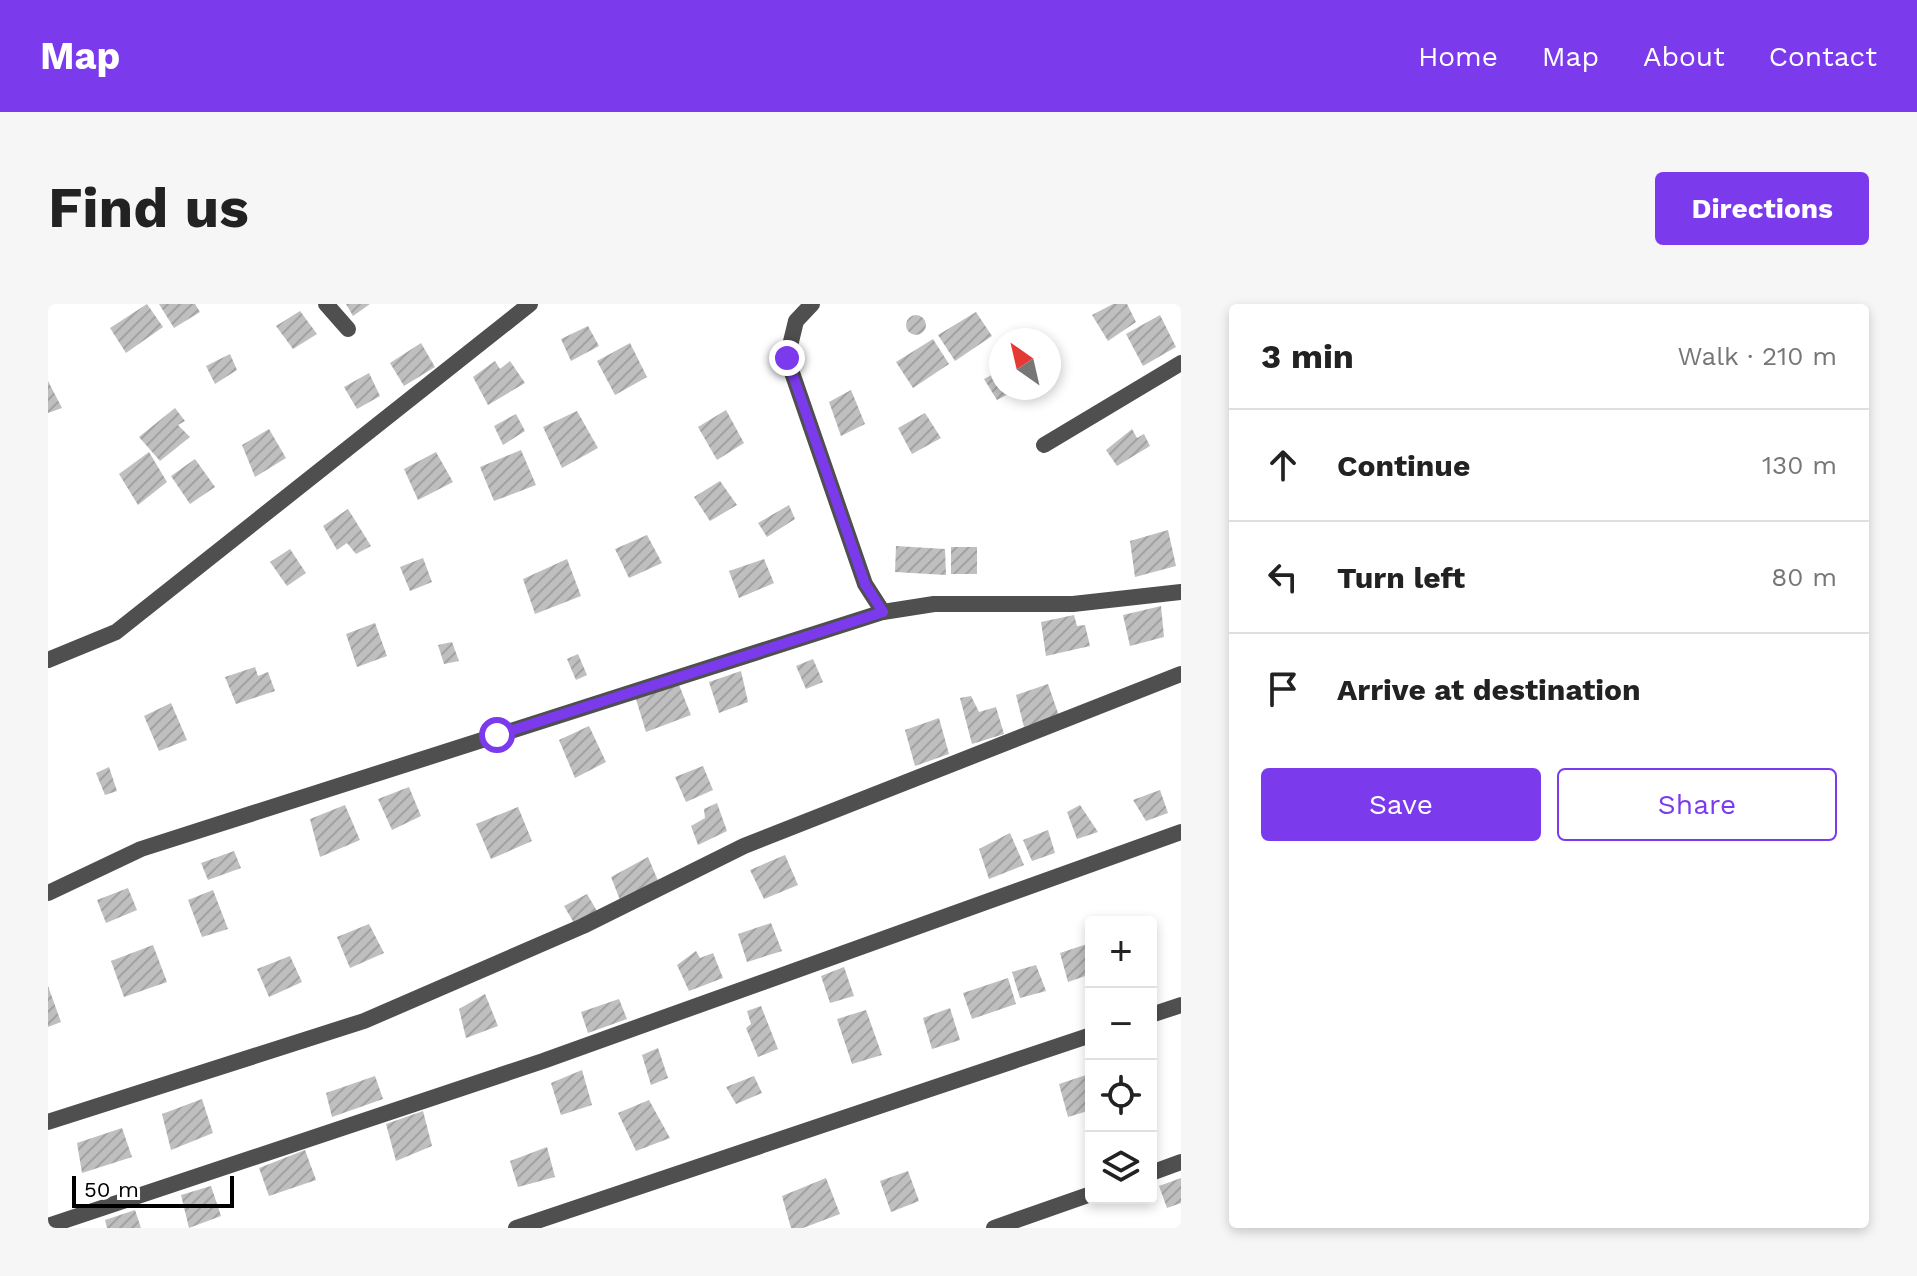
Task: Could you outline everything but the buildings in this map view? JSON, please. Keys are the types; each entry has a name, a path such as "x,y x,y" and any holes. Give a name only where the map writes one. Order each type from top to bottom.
{"street":[{"path":"326,304 348,329"},
{"path":"48,660 116,632 530,304"},
{"path":"812,304 796,321 787,358 865,584 883,612"},
{"path":"1044,445 1181,363"},
{"path":"48,893 141,849 883,612 934,604 1073,604 1181,592"},
{"path":"48,1122 364,1021 583,926 744,846 1181,674"},
{"path":"48,1226 543,1061 1181,832"},
{"path":"1157,1013 1181,1005"},
{"path":"516,1228 1085,1037"},
{"path":"1157,1171 1181,1162"},
{"path":"994,1228 1085,1196"}],"route":[{"path":"497,735 883,612 865,584 787,358"}]}
